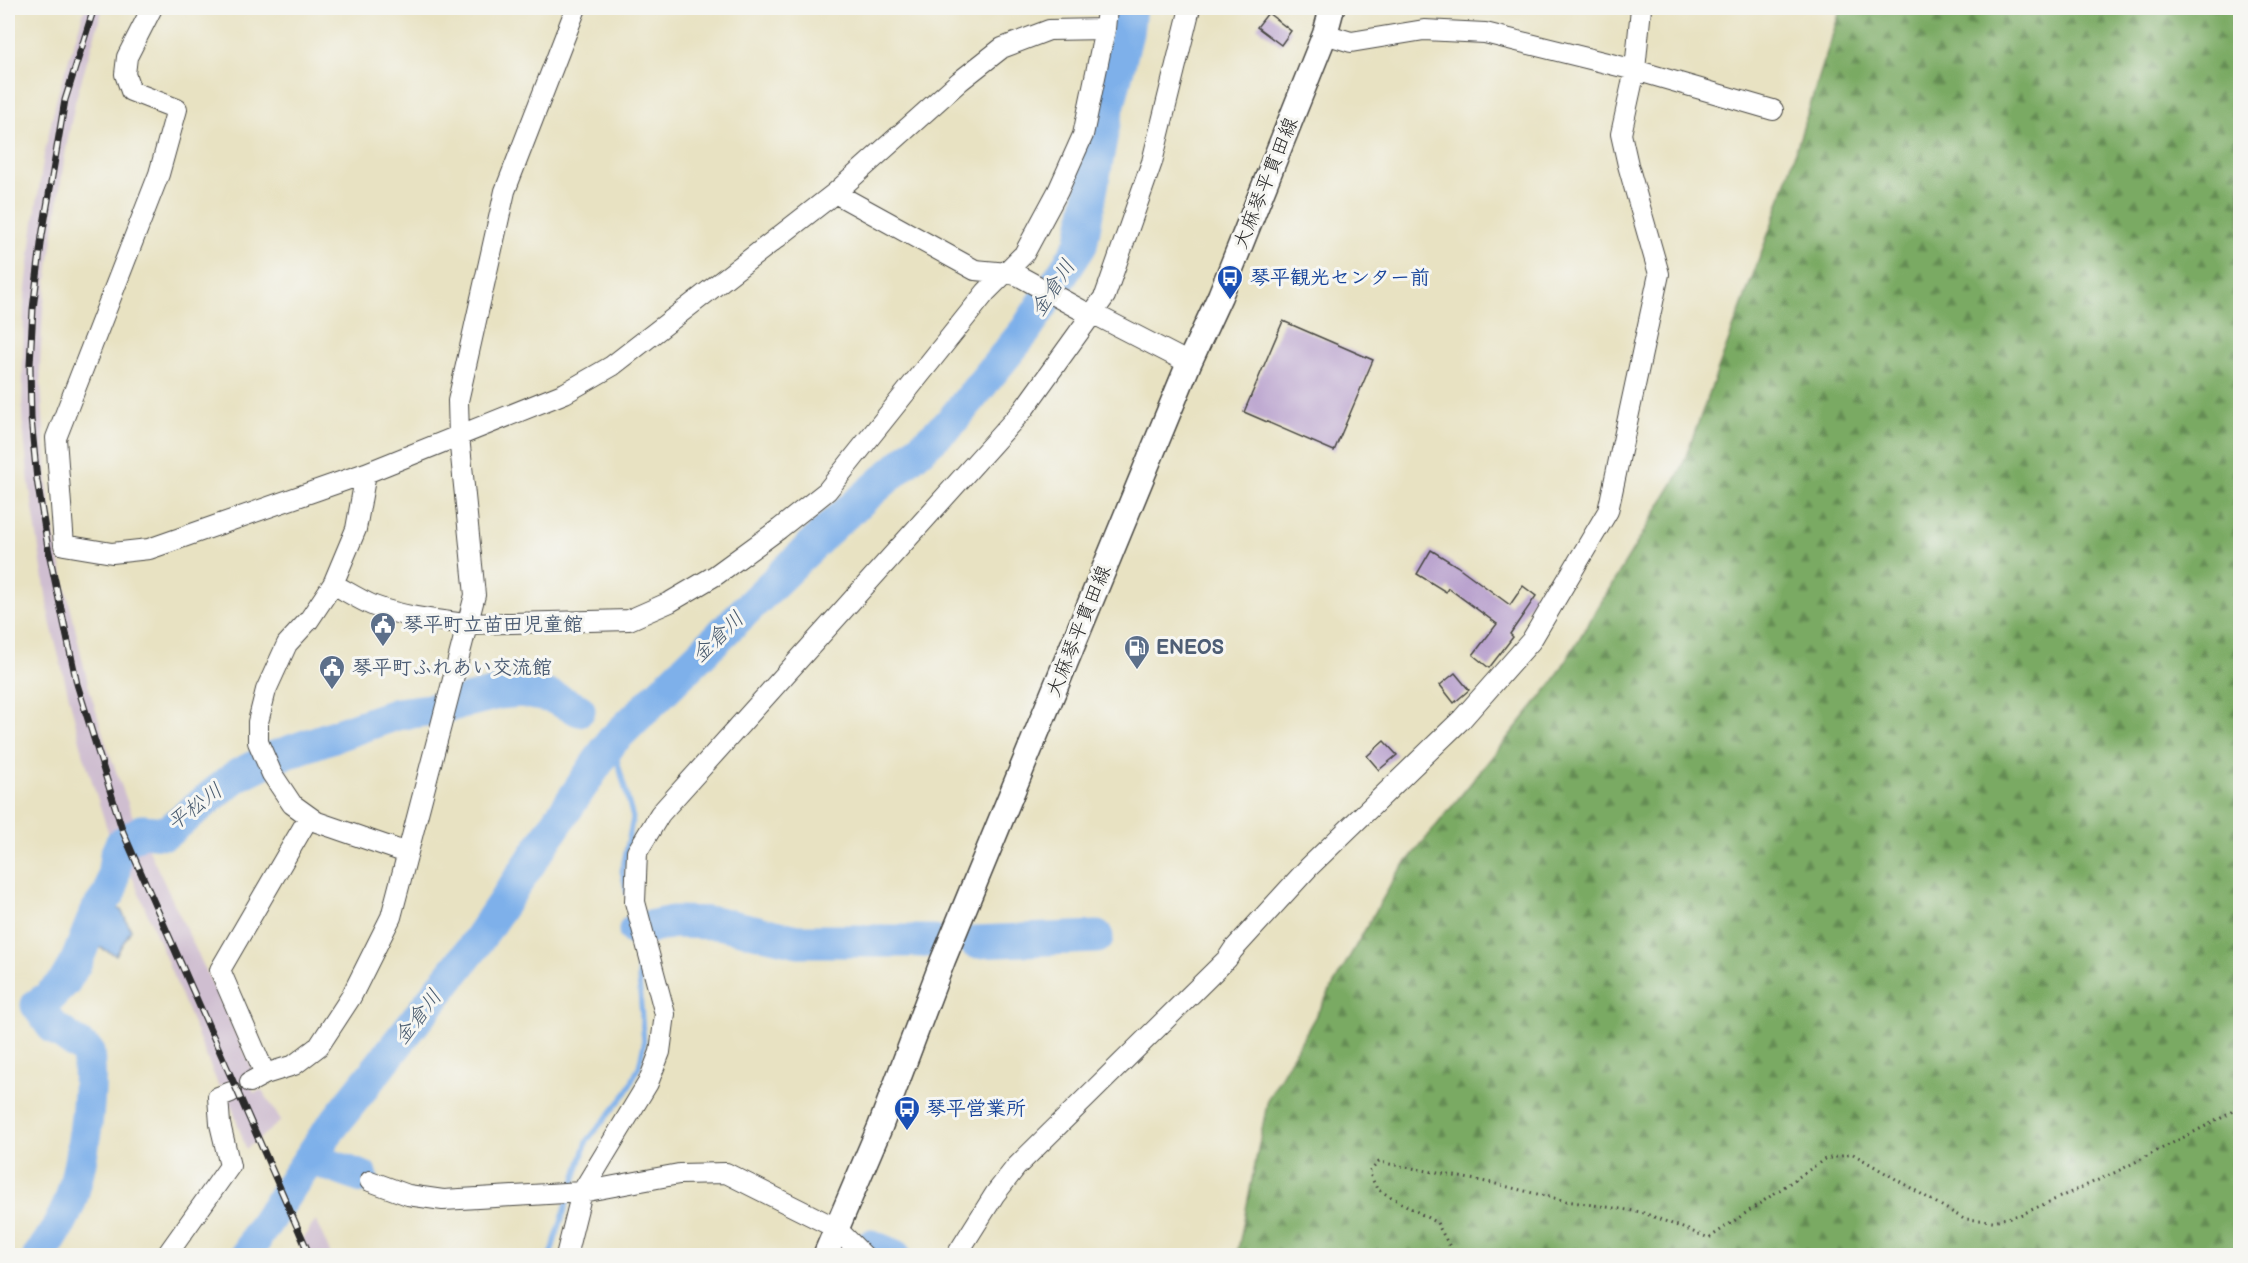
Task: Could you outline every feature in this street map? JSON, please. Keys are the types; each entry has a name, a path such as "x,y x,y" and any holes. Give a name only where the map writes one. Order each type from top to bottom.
{"main road":[{"name":"大麻琴平貫田線","path":"825,1256 880,1127 943,960 1189,363 1220,296 1326,34 1332,8"}],"street":[{"path":"152,8 127,57 125,74 131,91 177,109 159,174 56,438 64,545 112,553 149,549 366,473 565,393 612,366 836,193 960,81 1002,48 1049,30 1105,29"},
{"path":"309,817 220,970 257,1078 294,1065 319,1046 351,997 391,917 475,595 459,436 459,401 505,190 576,8"},
{"path":"333,584 373,605 413,617 467,624 629,620 670,602 716,575 779,530 827,491 986,292 1013,274 1058,191 1083,135 1105,29 1107,8"},
{"path":"566,1256 582,1192 648,1083 660,1052 665,1014 635,902 637,852 660,814 1023,410 1088,312 1105,296 1152,162 1190,8"},
{"path":"956,1256 995,1194 1016,1167 1227,959 1309,867 1462,719 1531,641 1608,511 1659,274 1628,165 1622,134 1635,70 1641,8"},
{"path":"1326,34 1351,42 1424,30 1485,33 1635,70 1773,110"},
{"path":"836,193 975,270 1013,274 1189,363"},
{"path":"366,473 356,529 333,584 309,620 287,644 266,690 258,722 258,742 272,774 292,804 309,817 316,822 406,853"},
{"path":"166,1256 230,1166 220,1124 218,1097 231,1092"},
{"path":"370,1181 408,1195 443,1200 582,1192 679,1174 726,1173 836,1228 864,1256"}],"path":[{"path":"1455,1256 1437,1222 1377,1189 1369,1172 1379,1162 1492,1183 1566,1201 1641,1212 1710,1238 1825,1159 1853,1154 1964,1219 1994,1221 2020,1215 2116,1172 2229,1114 2241,1104"}],"shaded area":[{"path":"85,8 103,8 75,102 64,160 43,309 40,366 47,482 56,545 88,684 106,744 136,825 110,838 83,753 50,621 29,483 22,416 24,306 44,155 57,97"},
{"path":"144,840 253,1070 250,1082 254,1093 262,1090 281,1121 246,1149 230,1101 231,1092 224,1084 219,1087 122,852"},
{"path":"316,1220 331,1255 304,1255 299,1244"}],"green space":[{"path":"1841,8 2240,8 2240,1255 1237,1255 1268,1099 1397,874 1553,682 1680,472 1776,213"}],"water":[{"path":"114,907 121,910 131,930 116,955 94,945"}],"building":[{"path":"1268,13 1291,31 1281,45 1257,27"},
{"path":"1283,321 1373,360 1334,451 1244,412"},
{"path":"1431,550 1510,605 1523,586 1536,596 1510,634 1513,637 1489,668 1473,655 1497,624 1448,588 1446,592 1417,574"},
{"path":"1455,673 1469,690 1454,703 1440,685"},
{"path":"1384,741 1397,755 1379,770 1367,756"}],"waterway":[{"name":"金倉川","path":"247,1256 257,1236 326,1134 472,949 612,741 835,523 951,422 1026,330 1081,245 1103,128 1127,33 1130,8"},
{"name":"平松川","path":"39,1256 57,1229 71,1199 86,1126 89,1069 88,1052 52,1026 37,1005 48,998 65,981 77,960 96,912 111,891 116,855 121,844 142,831 166,833 236,776 274,757 397,714 436,709 498,693 521,691 552,697 579,710"},
{"path":"612,741 633,818 622,871 627,894"},
{"path":"635,930 673,922 718,923 798,941 933,941"},
{"path":"975,942 1097,937"},
{"path":"572,1188 587,1141 627,1092 639,1066 644,1044 636,939"},
{"path":"310,1158 362,1177"},
{"path":"550,1256 569,1197"},
{"path":"871,1246 895,1256"}],"railway":[{"path":"94,8 65,100 42,236 33,309 30,364 31,418 37,480 48,548 77,684 123,832 310,1256"}],"place":[{"name":"琴平観光センター前","path":"1230,301"},
{"name":"琴平町立苗田児童館","path":"383,648"},
{"name":"ENEOS","path":"1137,671"},
{"name":"琴平町ふれあい交流館","path":"332,691"},
{"name":"琴平営業所","path":"907,1132"}]}
